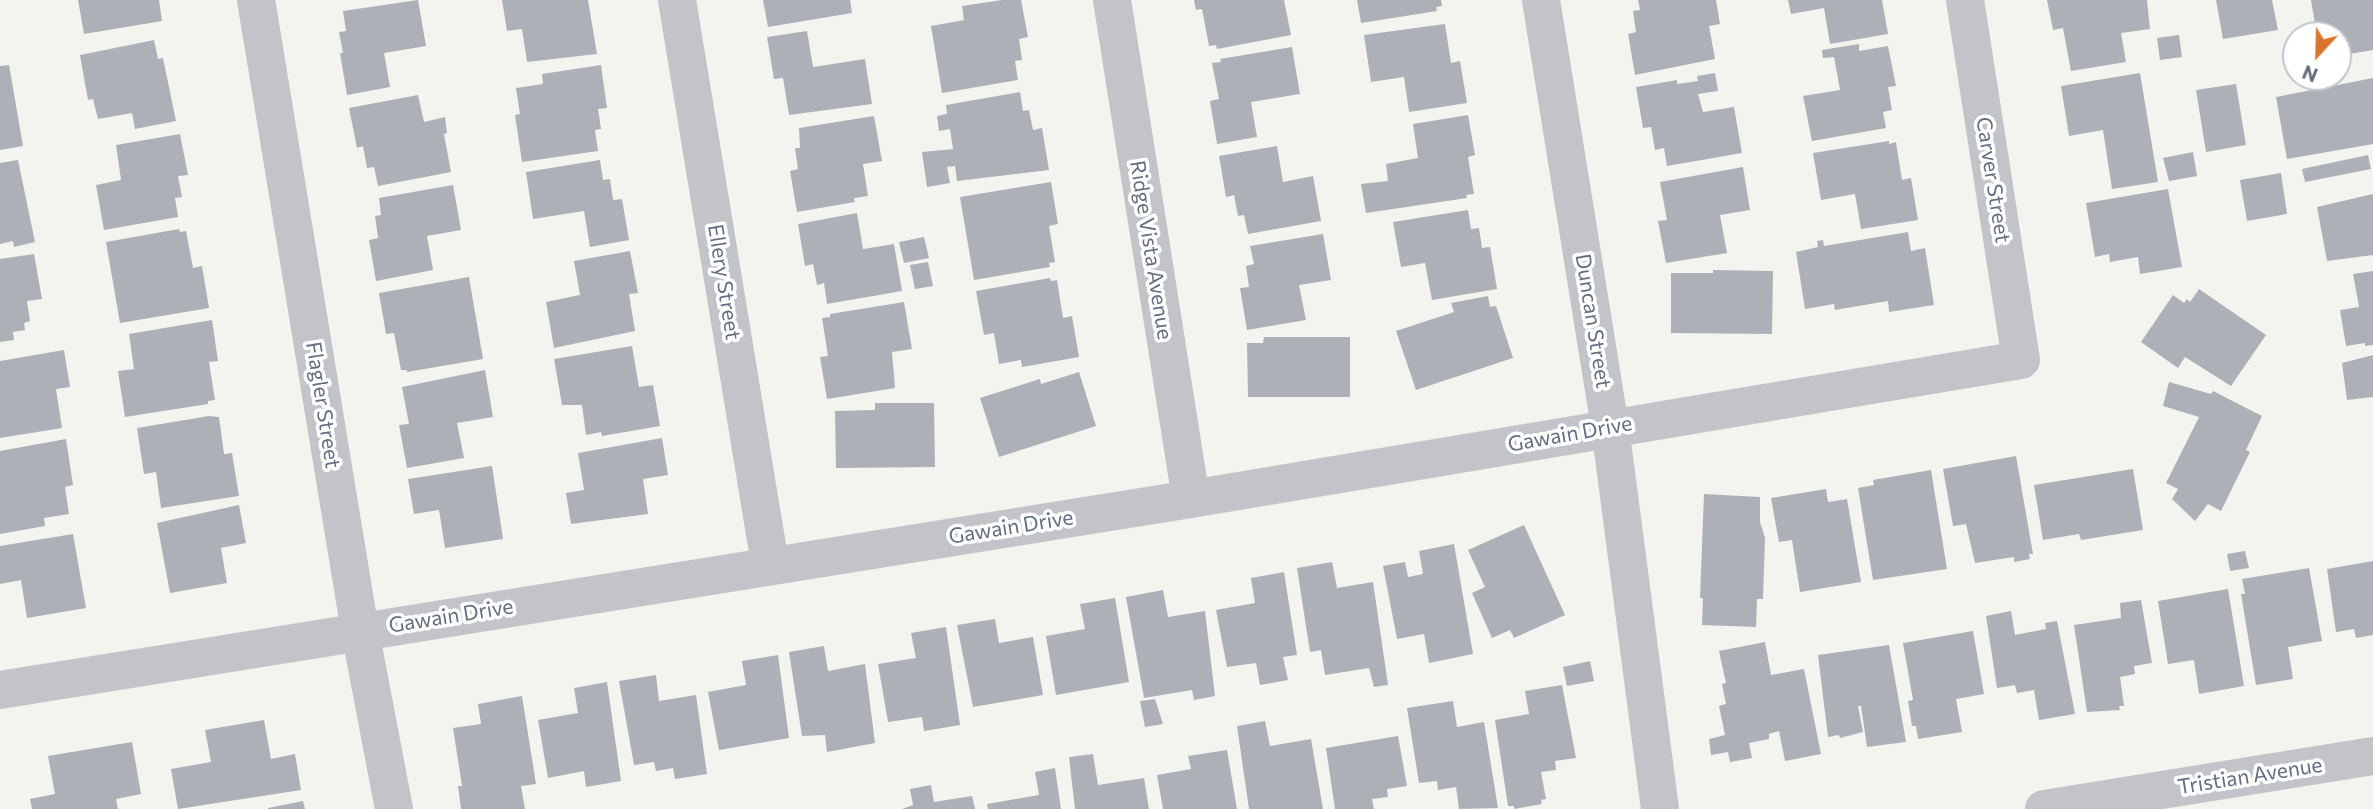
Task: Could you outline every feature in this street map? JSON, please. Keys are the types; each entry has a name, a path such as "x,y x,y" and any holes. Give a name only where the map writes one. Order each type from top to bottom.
{"street":[{"name":"Flagler Street","path":"256,0 360,631 394,809"},
{"name":"Ellery Street","path":"677,0 770,564"},
{"name":"Ridge Vista Avenue","path":"1112,0 1191,499"},
{"name":"Duncan Street","path":"1541,0 1610,427 1660,809"},
{"name":"Carver Street","path":"1965,0 2021,360"},
{"name":"Gawain Drive","path":"0,690 770,564 1191,499 2021,360"},
{"name":"Tristian Avenue","path":"2044,809 2373,756"}],"building":[{"path":"78,0 159,0 162,21 84,34"},
{"path":"418,0 426,46 384,53 390,87 347,95 339,32 346,31 343,11"},
{"path":"502,0 588,0 597,54 527,62 522,29 507,31"},
{"path":"763,0 850,0 852,13 768,27"},
{"path":"1021,0 1028,37 1019,39 1022,60 1015,61 1018,80 942,93 931,26 964,20 962,6"},
{"path":"1194,0 1284,0 1291,35 1217,49 1216,45 1209,46 1202,9 1196,10"},
{"path":"1357,0 1441,0 1442,6 1436,7 1437,11 1361,23"},
{"path":"1638,0 1716,0 1720,24 1709,26 1715,59 1635,75 1628,34 1636,32 1633,11 1640,10"},
{"path":"1788,0 1882,0 1888,34 1830,44 1824,8 1791,14"},
{"path":"2047,0 2147,0 2150,29 2121,33 2126,62 2071,71 2063,28 2053,30"},
{"path":"2216,0 2272,0 2278,30 2223,39"},
{"path":"2311,0 2373,0 2373,50 2352,54 2352,21 2315,21"},
{"path":"1445,24 1451,63 1460,61 1467,103 1409,112 1404,77 1371,82 1364,35"},
{"path":"807,31 813,67 865,59 872,104 789,115 783,78 774,79 767,37"},
{"path":"2179,35 2182,57 2160,60 2157,38"},
{"path":"154,40 158,59 163,58 176,121 135,129 132,113 98,119 93,99 88,100 80,55"},
{"path":"1859,44 1859,51 1888,46 1896,86 1888,87 1892,110 1883,112 1886,128 1812,141 1803,96 1840,90 1834,57 1823,58 1822,50"},
{"path":"1292,47 1300,94 1251,102 1257,137 1217,144 1210,101 1219,99 1212,63 1221,62 1220,59"},
{"path":"9,65 23,146 0,150 0,66"},
{"path":"601,65 607,108 598,109 601,129 595,130 598,151 522,162 515,115 520,114 516,88 543,84 542,74"},
{"path":"1715,73 1718,91 1698,94 1703,112 1734,107 1742,153 1667,166 1664,148 1655,150 1651,127 1643,128 1636,87 1677,80 1677,84 1698,81 1697,76"},
{"path":"2140,73 2158,182 2112,189 2103,130 2069,136 2061,86"},
{"path":"2373,78 2373,144 2287,159 2276,97 2307,91 2352,91 2352,82"},
{"path":"2236,84 2246,145 2206,152 2196,90"},
{"path":"1020,92 1023,111 1029,110 1033,130 1042,128 1049,170 957,181 955,166 947,167 950,183 927,187 922,152 953,149 950,129 939,131 937,116 947,114 946,105"},
{"path":"418,95 424,122 445,117 447,133 444,134 451,172 378,186 374,167 367,168 363,146 357,148 349,108"},
{"path":"1468,115 1475,155 1468,157 1474,194 1466,195 1467,198 1366,213 1361,184 1388,181 1386,164 1418,158 1413,124"},
{"path":"874,116 882,161 863,164 868,196 854,198 855,202 797,212 790,171 798,169 795,148 800,148 799,128"},
{"path":"180,134 188,175 178,176 182,197 175,198 178,217 104,230 96,185 121,180 116,145"},
{"path":"1889,141 1889,144 1896,142 1902,180 1911,178 1918,220 1861,229 1855,194 1821,200 1813,153"},
{"path":"1277,146 1283,182 1313,176 1321,221 1248,234 1244,215 1238,216 1234,195 1226,197 1219,156"},
{"path":"2193,152 2197,176 2169,181 2163,158"},
{"path":"2368,155 2371,169 2305,182 2302,169"},
{"path":"18,160 35,242 14,247 13,241 0,244 0,163"},
{"path":"600,160 603,180 610,179 613,200 622,199 629,240 590,247 584,211 533,219 526,172"},
{"path":"1743,167 1750,210 1720,215 1727,253 1666,263 1658,221 1667,220 1660,182"},
{"path":"2281,173 2287,214 2247,221 2240,180"},
{"path":"1051,182 1058,224 1049,226 1055,262 1049,263 1050,267 974,280 960,197"},
{"path":"453,185 461,230 427,236 433,270 376,281 369,240 378,238 375,216 381,215 379,198"},
{"path":"2168,189 2182,267 2140,274 2138,257 2110,262 2109,254 2095,257 2086,203"},
{"path":"2373,194 2373,255 2327,261 2317,207"},
{"path":"1468,210 1471,229 1479,228 1482,248 1490,247 1497,289 1432,300 1425,263 1401,267 1393,222"},
{"path":"857,213 863,249 894,244 902,291 827,304 824,283 817,285 813,264 805,266 798,224"},
{"path":"179,229 180,232 186,231 193,268 202,266 209,308 120,323 106,242"},
{"path":"1908,232 1911,251 1925,248 1934,305 1889,312 1888,301 1835,310 1834,304 1805,309 1796,252 1818,247 1817,241 1823,240 1824,246"},
{"path":"1323,234 1331,280 1299,285 1306,320 1247,330 1240,288 1249,287 1246,266 1254,264 1250,246"},
{"path":"924,237 929,258 904,263 899,242"},
{"path":"630,251 638,293 629,294 635,331 554,348 546,302 580,295 574,261"},
{"path":"34,254 42,299 27,301 30,321 24,323 25,330 13,332 14,340 0,342 0,259"},
{"path":"928,262 933,286 915,289 910,265"},
{"path":"1713,270 1773,271 1772,334 1671,333 1671,273 1713,273"},
{"path":"2373,271 2373,345 2365,346 2365,343 2346,346 2340,310 2359,307 2353,274"},
{"path":"469,277 483,359 407,372 401,370 394,333 386,334 379,293"},
{"path":"1050,278 1051,281 1057,280 1063,318 1072,316 1079,357 1022,367 1021,360 999,364 994,333 984,335 976,291"},
{"path":"2199,289 2266,335 2231,386 2185,357 2178,368 2141,342 2173,295 2184,303 2187,299 2190,302"},
{"path":"1488,296 1490,307 1496,306 1513,358 1416,390 1396,331 1454,312 1451,303"},
{"path":"904,302 912,349 892,352 895,388 827,399 820,357 828,356 822,318 830,317 830,314"},
{"path":"212,320 218,361 209,362 215,400 208,401 208,404 125,417 118,371 134,369 129,334"},
{"path":"1264,337 1350,337 1350,397 1248,397 1247,343 1263,343"},
{"path":"632,346 639,387 653,385 660,426 602,436 601,432 586,435 582,405 562,405 554,359"},
{"path":"64,350 70,387 56,389 62,428 0,438 0,361"},
{"path":"2373,355 2373,397 2347,400 2342,363"},
{"path":"485,370 493,417 457,423 464,458 407,468 399,425 409,424 402,387"},
{"path":"1079,372 1096,426 999,457 980,398 1040,379 1041,384"},
{"path":"2169,382 2211,394 2213,391 2262,416 2246,450 2250,452 2221,511 2208,504 2195,521 2172,499 2178,489 2166,483 2199,417 2163,406"},
{"path":"875,403 934,403 935,467 836,468 835,411 875,410"},
{"path":"209,416 219,417 224,454 232,453 239,496 161,508 156,472 144,474 137,428"},
{"path":"662,438 668,475 643,479 648,514 571,524 566,493 584,490 578,453"},
{"path":"66,439 73,485 65,487 69,514 44,518 45,526 0,534 0,451"},
{"path":"2016,456 2033,554 2029,554 2030,559 2014,562 2014,557 1975,563 1966,524 1953,526 1943,469"},
{"path":"492,466 503,539 445,548 439,510 414,514 408,479"},
{"path":"2133,469 2143,530 2081,540 2079,534 2043,540 2034,485"},
{"path":"1931,470 1947,569 1873,580 1858,488 1874,485 1873,480"},
{"path":"1826,489 1828,502 1847,499 1861,582 1800,592 1792,540 1779,542 1771,498"},
{"path":"1704,494 1760,497 1760,522 1765,538 1763,599 1757,599 1756,627 1702,625 1703,598 1700,598"},
{"path":"239,505 246,543 221,548 227,583 170,593 157,523"},
{"path":"1524,525 1565,615 1514,638 1510,630 1492,638 1472,593 1485,587 1468,550"},
{"path":"73,534 86,608 27,618 21,580 0,584 0,546"},
{"path":"1454,544 1473,654 1429,663 1424,634 1397,639 1383,566 1405,562 1408,577 1423,574 1419,551"},
{"path":"2245,551 2249,568 2230,571 2227,554"},
{"path":"2373,561 2373,635 2356,638 2354,629 2336,632 2327,569"},
{"path":"1332,562 1337,588 1373,582 1388,685 1374,687 1369,668 1325,675 1321,650 1310,652 1297,568"},
{"path":"2309,568 2322,641 2288,647 2293,679 2256,685 2241,594 2245,594 2242,579"},
{"path":"1284,572 1297,655 1283,657 1288,680 1260,685 1256,663 1227,667 1216,610 1255,603 1251,578"},
{"path":"2228,589 2244,686 2199,694 2194,660 2168,664 2158,601"},
{"path":"1163,590 1168,617 1205,611 1215,696 1194,700 1192,690 1144,698 1126,597"},
{"path":"1115,598 1129,682 1056,695 1046,636 1085,629 1080,604"},
{"path":"2141,600 2152,663 2134,666 2135,674 2120,677 2124,706 2119,706 2120,710 2087,712 2074,625 2121,618 2120,603"},
{"path":"2011,611 2015,635 2046,629 2045,623 2057,621 2075,714 2039,720 2034,690 2017,693 2015,685 1997,688 1986,616"},
{"path":"995,619 999,643 1033,637 1043,695 973,707 957,625"},
{"path":"946,627 960,725 924,731 922,717 888,722 878,664 916,658 911,633"},
{"path":"1973,631 1984,694 1956,699 1962,732 1918,739 1916,726 1912,726 1908,701 1913,700 1903,643"},
{"path":"1765,642 1771,675 1804,669 1821,754 1785,761 1779,731 1769,734 1769,739 1749,743 1752,758 1730,762 1728,752 1711,755 1709,739 1725,735 1719,706 1726,704 1722,684 1726,683 1719,651"},
{"path":"1889,645 1906,742 1867,747 1861,706 1858,706 1863,732 1840,738 1839,735 1828,737 1818,655"},
{"path":"824,646 828,671 865,664 875,743 827,752 825,735 802,736 789,652"},
{"path":"778,655 789,738 719,750 708,692 746,685 742,661"},
{"path":"1590,661 1594,681 1567,686 1563,667"},
{"path":"656,675 659,701 696,695 707,774 675,779 673,768 656,771 654,762 634,765 619,681"},
{"path":"607,682 621,781 586,787 584,771 548,778 538,720 578,713 574,688"},
{"path":"1562,685 1576,758 1555,761 1556,770 1541,772 1546,799 1541,800 1542,804 1514,809 1514,806 1508,806 1495,720 1529,714 1525,691"},
{"path":"522,696 536,784 521,786 525,809 461,809 458,786 462,786 453,728 481,724 478,704"},
{"path":"1155,699 1163,724 1145,727 1140,701"},
{"path":"1453,701 1457,727 1484,722 1498,808 1459,809 1456,787 1438,790 1437,781 1419,783 1407,708"},
{"path":"264,720 271,759 295,754 301,790 178,809 171,769 211,762 205,730"},
{"path":"1265,721 1270,746 1311,739 1323,809 1249,809 1237,726"},
{"path":"1398,736 1407,786 1387,789 1388,797 1372,799 1374,809 1335,809 1326,748"},
{"path":"132,742 141,794 116,799 118,809 32,809 30,799 55,794 48,756"},
{"path":"1227,750 1237,809 1163,809 1157,775 1191,769 1188,756"},
{"path":"1093,754 1098,785 1144,778 1149,809 1075,809 1069,757"},
{"path":"1055,768 1061,809 988,809 987,804 1039,795 1035,772"},
{"path":"931,785 934,802 972,796 975,809 902,809 913,805 910,789"},
{"path":"303,801 305,809 268,809 268,808"}]}
